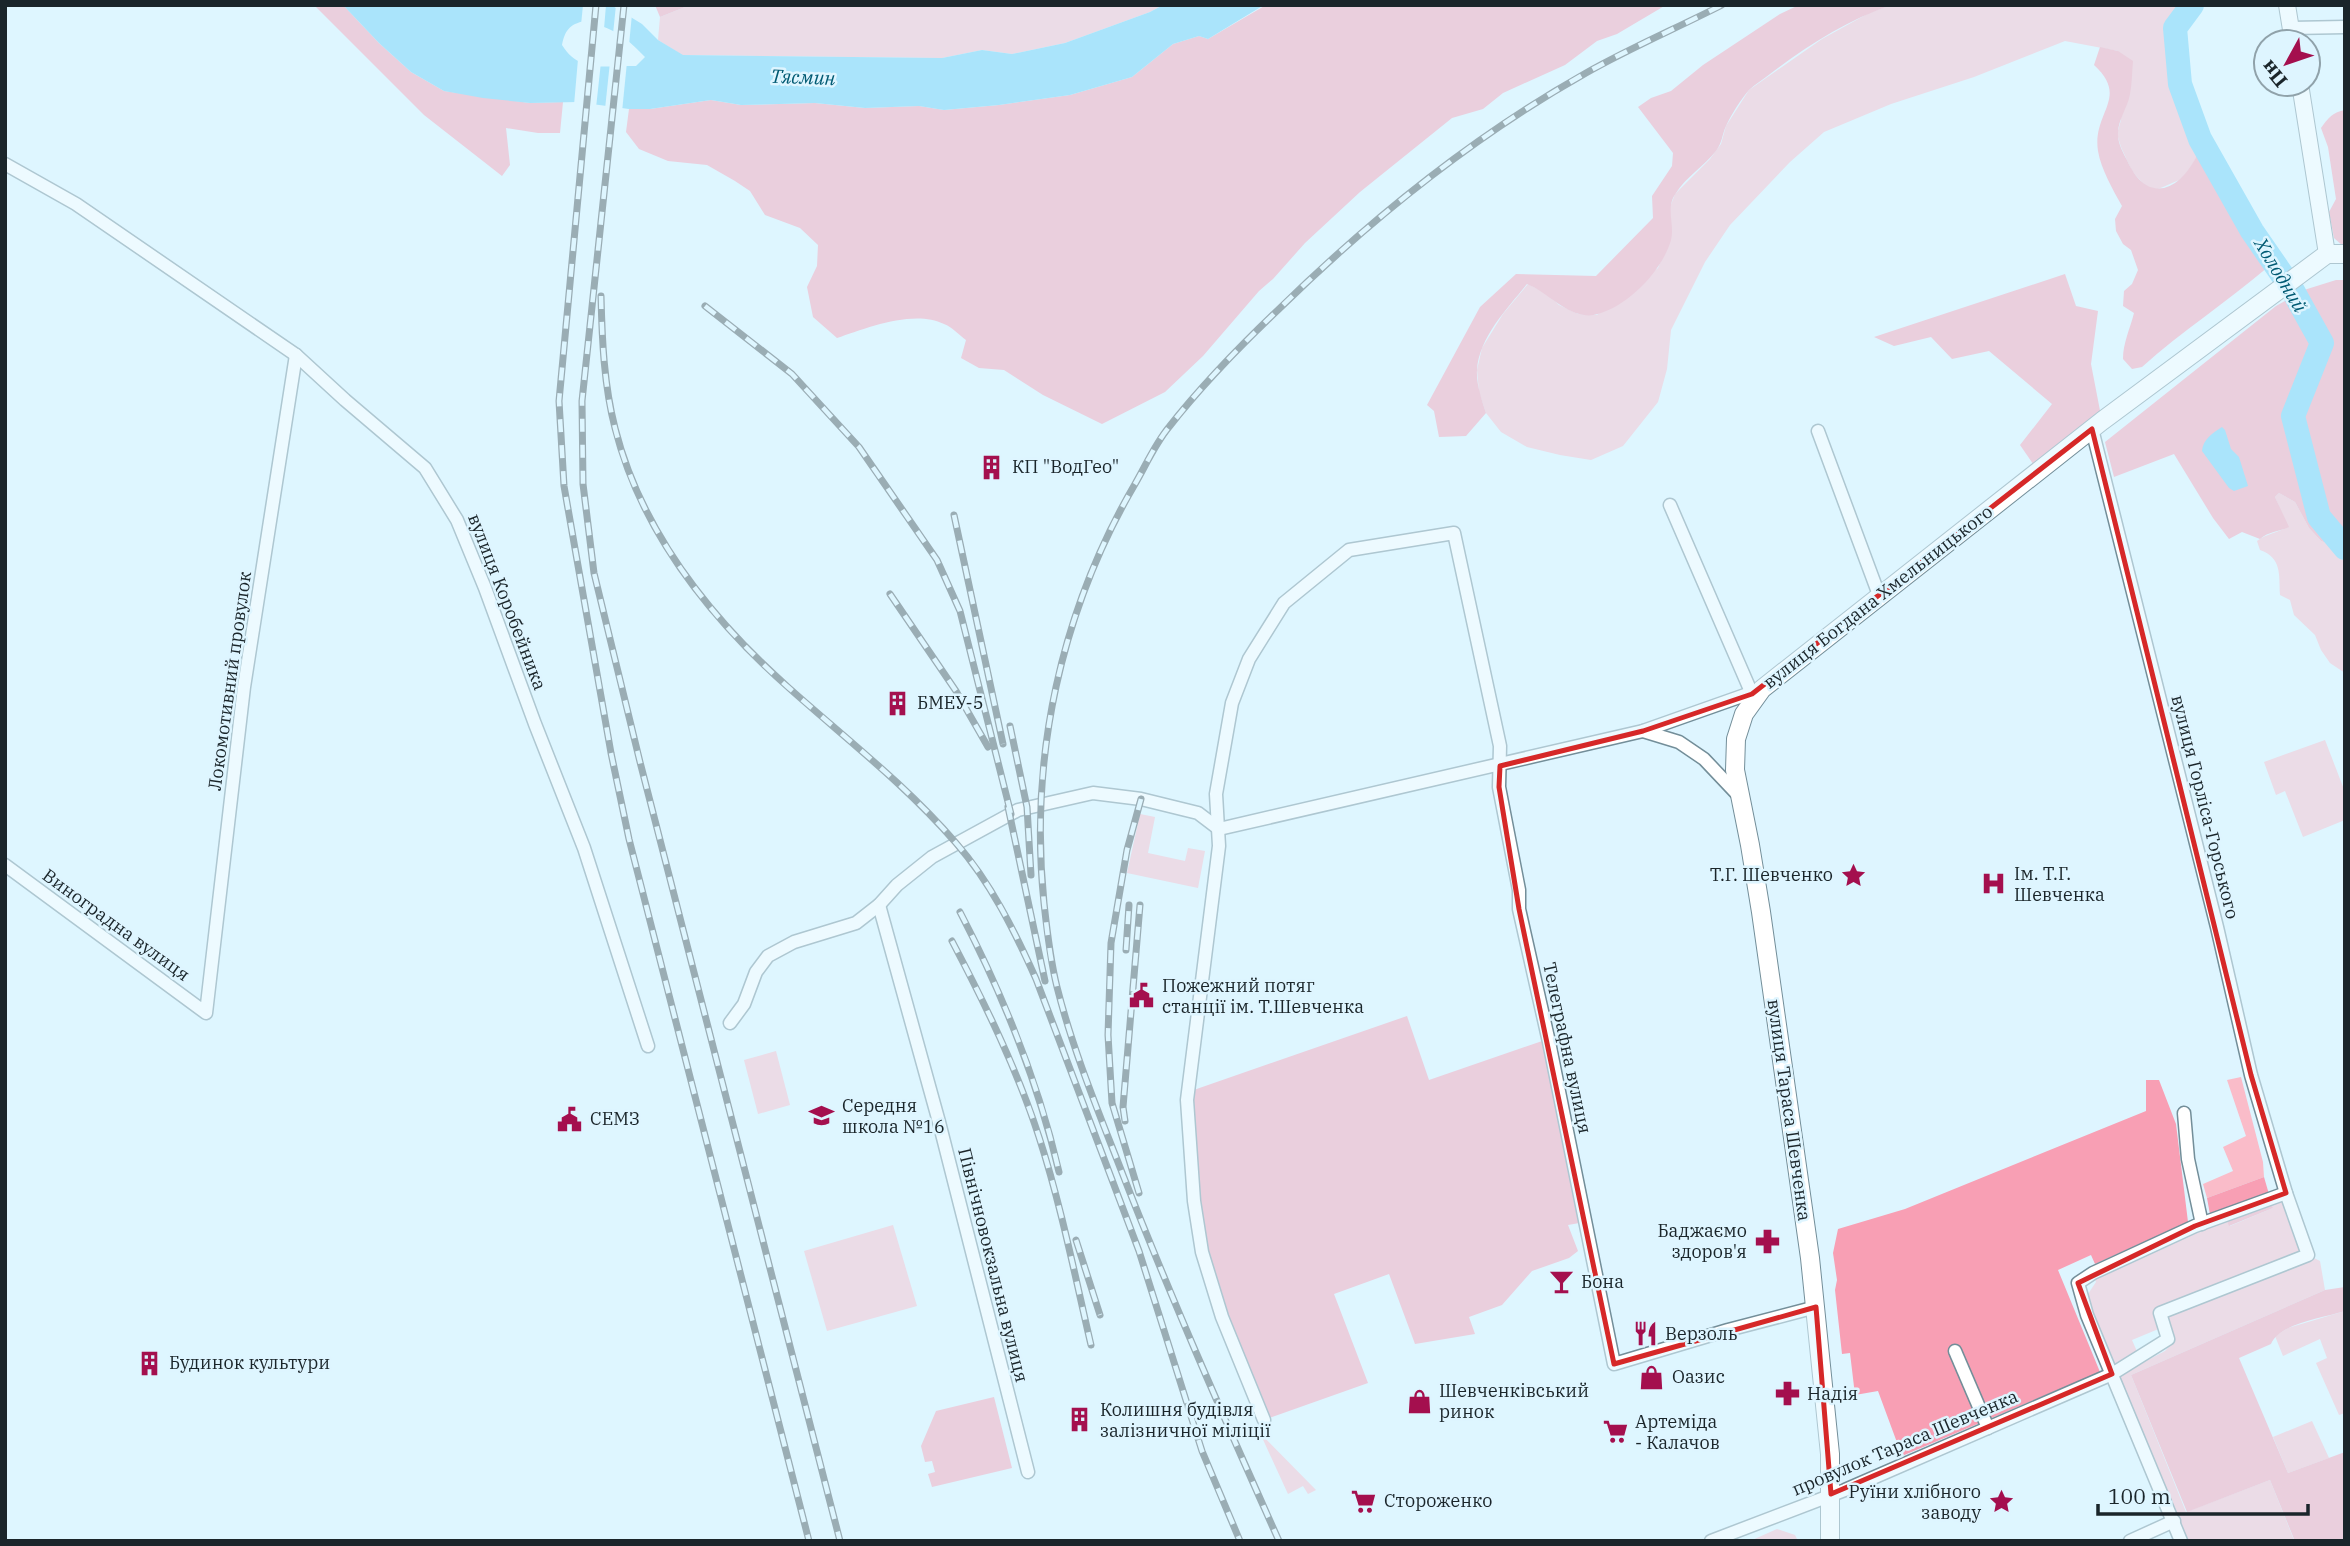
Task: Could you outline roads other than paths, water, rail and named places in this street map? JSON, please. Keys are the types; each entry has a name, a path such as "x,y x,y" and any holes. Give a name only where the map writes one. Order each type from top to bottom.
{"main road":[{"name":"вулиця Богдана Хмельницького","path":"1757,691 2092,429 2275,291 2336,254"},
{"name":"вулиця Тараса Шевченка","path":"1757,691 1744,714 1736,740 1735,770 1761,912 1816,1307 1830,1454 1830,1541"}],"street":[{"path":"2287,5 2291,28"},
{"path":"2322,30 2345,27"},
{"path":"2303,98 2336,254"},
{"name":"вулиця Коробейника","path":"5,164 87,211 296,355 425,468 457,520 584,848 648,1046"},
{"name":"Локомотивний провулок","path":"205,1013 244,687 296,355"},
{"name":"вулиця Горліса-Горського","path":"2092,429 2217,927 2251,1075 2286,1193 2308,1255 2160,1313 2168,1339 2112,1374"},
{"path":"1818,431 1879,595"},
{"path":"1670,505 1757,691"},
{"name":"Телеграфна вулиця","path":"1219,829 1216,794 1233,703 1250,659 1284,603 1349,550 1454,533 1500,746 1499,787 1519,890 1518,909 1549,1042 1614,1364 1816,1307"},
{"name":"вулиця Богдана Хмельницького","path":"1219,829 1643,731 1757,691"},
{"path":"1643,731 1679,741 1704,759 1740,797"},
{"path":"730,1023 744,1004 757,972 768,956 794,943 856,923 932,857 1018,810 1093,793 1141,799 1198,813 1219,829 1219,846 1187,1100 1194,1201 1202,1252 1222,1317 1264,1420"},
{"name":"Виноградна вулиця","path":"5,865 205,1013"},
{"name":"Північновокзальна вулиця","path":"879,905 939,1122 1028,1472"},
{"path":"2184,1113 2188,1159 2202,1224"},
{"path":"2181,1541 2088,1315 2078,1283 2093,1273 2202,1224 2286,1193"},
{"path":"1955,1351 1988,1428"},
{"name":"провулок Тараса Шевченка","path":"1711,1541 1831,1494 2112,1374"},
{"path":"2130,1541 2174,1521"}],"water":[{"name":"Тясмин","path":"343,5 611,5 683,55 942,58 982,50 1012,54 1065,43 1163,5 1264,5 1208,39 1199,36 1173,44 1132,77 1070,95 944,110 919,106 865,108 815,103 741,105 711,100 650,109 629,109 577,102 530,103 483,98 444,91 411,72","holes":["580,22 595,24 618,34 645,57 636,66 594,66 577,60 562,45 566,32"]},
{"path":"2222,427 2231,449 2239,457 2248,486 2234,491 2202,451 2206,440"}],"waterway":[{"name":"Холодний","path":"2192,5 2175,28 2180,84 2200,139 2252,231 2292,289 2322,343 2293,416 2319,517 2345,548"}],"railway":[{"path":"596,5 559,401 564,486 611,753 629,839 809,1541"},
{"path":"624,5 582,401 583,484 594,573 840,1541"},
{"path":"1279,1541 1141,1221 1063,1011 1049,945 1044,903 1041,794 1056,686 1070,634 1087,583 1109,532 1159,440 1208,381 1264,323 1387,211 1504,124 1603,64 1722,5"},
{"path":"601,296 606,379 615,428 642,502 682,570 706,602 760,661 937,822 969,858 1010,925 1036,979 1139,1251 1202,1451 1240,1541"},
{"path":"705,306 792,374 859,447 937,560 960,611 1011,814"},
{"path":"954,515 1003,744"},
{"path":"890,594 956,691 988,747"},
{"path":"1010,726 1027,807 1031,875"},
{"path":"1139,1193 1112,1103 1108,1035 1111,943 1127,850 1141,799"},
{"path":"1008,807 1045,981"},
{"path":"1126,950 1129,905"},
{"path":"1125,1121 1123,1107 1140,905"},
{"path":"960,912 1018,1039 1041,1105 1059,1172"},
{"path":"952,941 1000,1037 1039,1137 1054,1188 1091,1345"},
{"path":"1076,1240 1100,1315"}],"place":[{"name":"КП \"ВодГео\"","path":"992,467"},
{"name":"БМЕУ-5","path":"897,703"},
{"name":"Т.Г. Шевченко","path":"1853,875"},
{"name":"Ім. Т.Г. Шевченка","path":"1994,884"},
{"name":"Пожежний потяг станції ім. Т.Шевченка","path":"1142,996"},
{"name":"Середня школа №16","path":"822,1116"},
{"name":"СЕМЗ","path":"570,1119"},
{"name":"Баджаємо здоров'я","path":"1767,1241"},
{"name":"Бона","path":"1561,1282"},
{"name":"Верзоль","path":"1645,1334"},
{"name":"Будинок культури","path":"149,1363"},
{"name":"Оазис","path":"1652,1377"},
{"name":"Надія","path":"1787,1394"},
{"name":"Шевченківський ринок","path":"1419,1401"},
{"name":"Колишня будівля залізничної міліції","path":"1080,1420"},
{"name":"Артеміда - Калачов","path":"1615,1432"},
{"name":"Стороженко","path":"1364,1501"},
{"name":"Руїни хлібного заводу","path":"2001,1502"}]}
